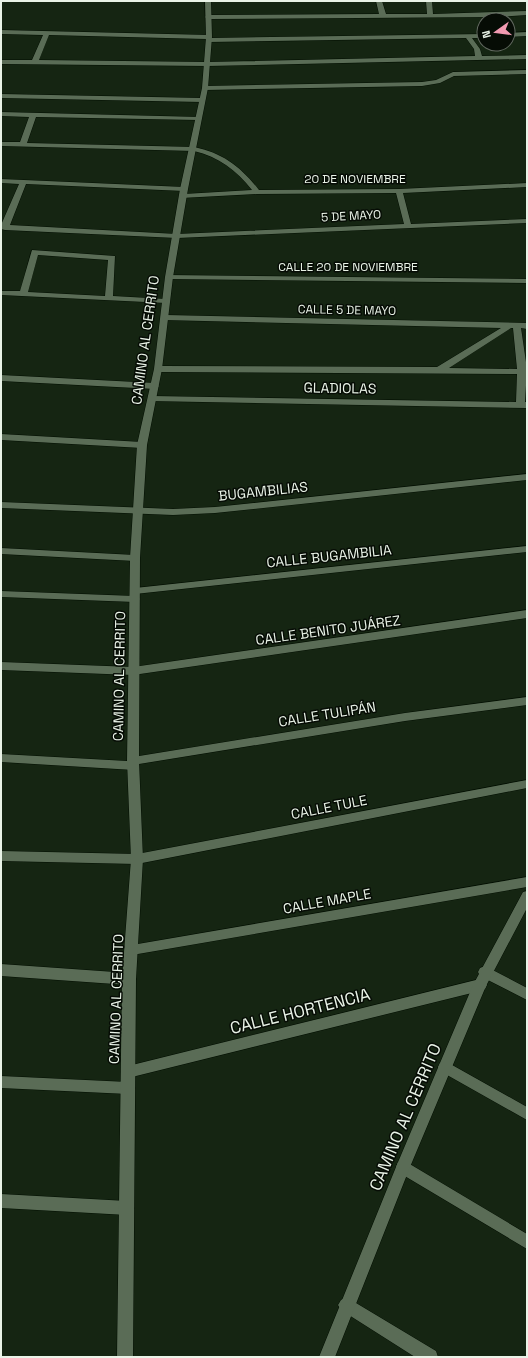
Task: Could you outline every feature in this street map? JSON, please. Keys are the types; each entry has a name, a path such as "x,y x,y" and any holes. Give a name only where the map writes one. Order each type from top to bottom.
{"street":[{"name":"CAMINO AL CERRITO","path":"125,1357 130,979 137,859 133,764 135,558 142,445 158,369 166,318 166,301 169,276 184,192 194,149 198,118 205,88 209,38 208,1"},
{"path":"379,1 383,16"},
{"path":"429,1 430,15"},
{"path":"208,17 527,14"},
{"path":"1,32 209,38 476,36"},
{"path":"35,62 47,33"},
{"path":"516,35 527,34"},
{"path":"468,37 478,49 479,59"},
{"path":"1,62 207,64 328,60 450,60 527,57"},
{"path":"450,60 453,74"},
{"path":"205,88 422,84 438,82 453,74 527,72"},
{"path":"1,96 202,100"},
{"path":"1,114 198,118"},
{"path":"24,145 33,115"},
{"path":"1,144 194,149 211,152 226,161 244,176 257,192"},
{"name":"20 DE NOVIEMBRE","path":"1,181 184,192 399,191 527,185"},
{"path":"3,228 23,182"},
{"path":"399,191 408,225"},
{"name":"5 DE MAYO","path":"3,228 177,236 527,221"},
{"path":"23,294 35,252 112,258 109,298"},
{"name":"CALLE 20 DE NOVIEMBRE","path":"169,276 527,281"},
{"path":"1,293 166,301"},
{"name":"CALLE 5 DE MAYO","path":"166,318 388,322 508,327 527,326"},
{"path":"439,370 508,327"},
{"path":"517,327 524,372 523,405"},
{"path":"158,369 439,370 524,372"},
{"path":"1,378 155,386"},
{"name":"GLADIOLAS","path":"152,399 523,405"},
{"path":"1,437 142,445"},
{"name":"BUGAMBILIAS","path":"1,504 172,512 215,510 527,477"},
{"name":"CALLE BUGAMBILIA","path":"1,594 135,595 527,549"},
{"path":"1,551 135,558"},
{"name":"CALLE BENITO JUÁREZ","path":"1,666 133,671 527,614"},
{"name":"CALLE TULIPÁN","path":"1,758 133,764 405,716 527,701"},
{"name":"CALLE TULE","path":"1,856 137,859 527,784"},
{"name":"CALLE MAPLE","path":"132,950 527,882"},
{"name":"CAMINO AL CERRITO","path":"327,1357 346,1306 403,1167 483,979 527,897"},
{"path":"1,970 130,979"},
{"path":"483,979 527,994"},
{"name":"CALLE HORTENCIA","path":"128,1072 483,979"},
{"path":"445,1068 527,1114"},
{"path":"1,1082 128,1088"},
{"path":"403,1167 527,1242"},
{"path":"1,1201 127,1208"},
{"path":"346,1306 430,1357"}]}
